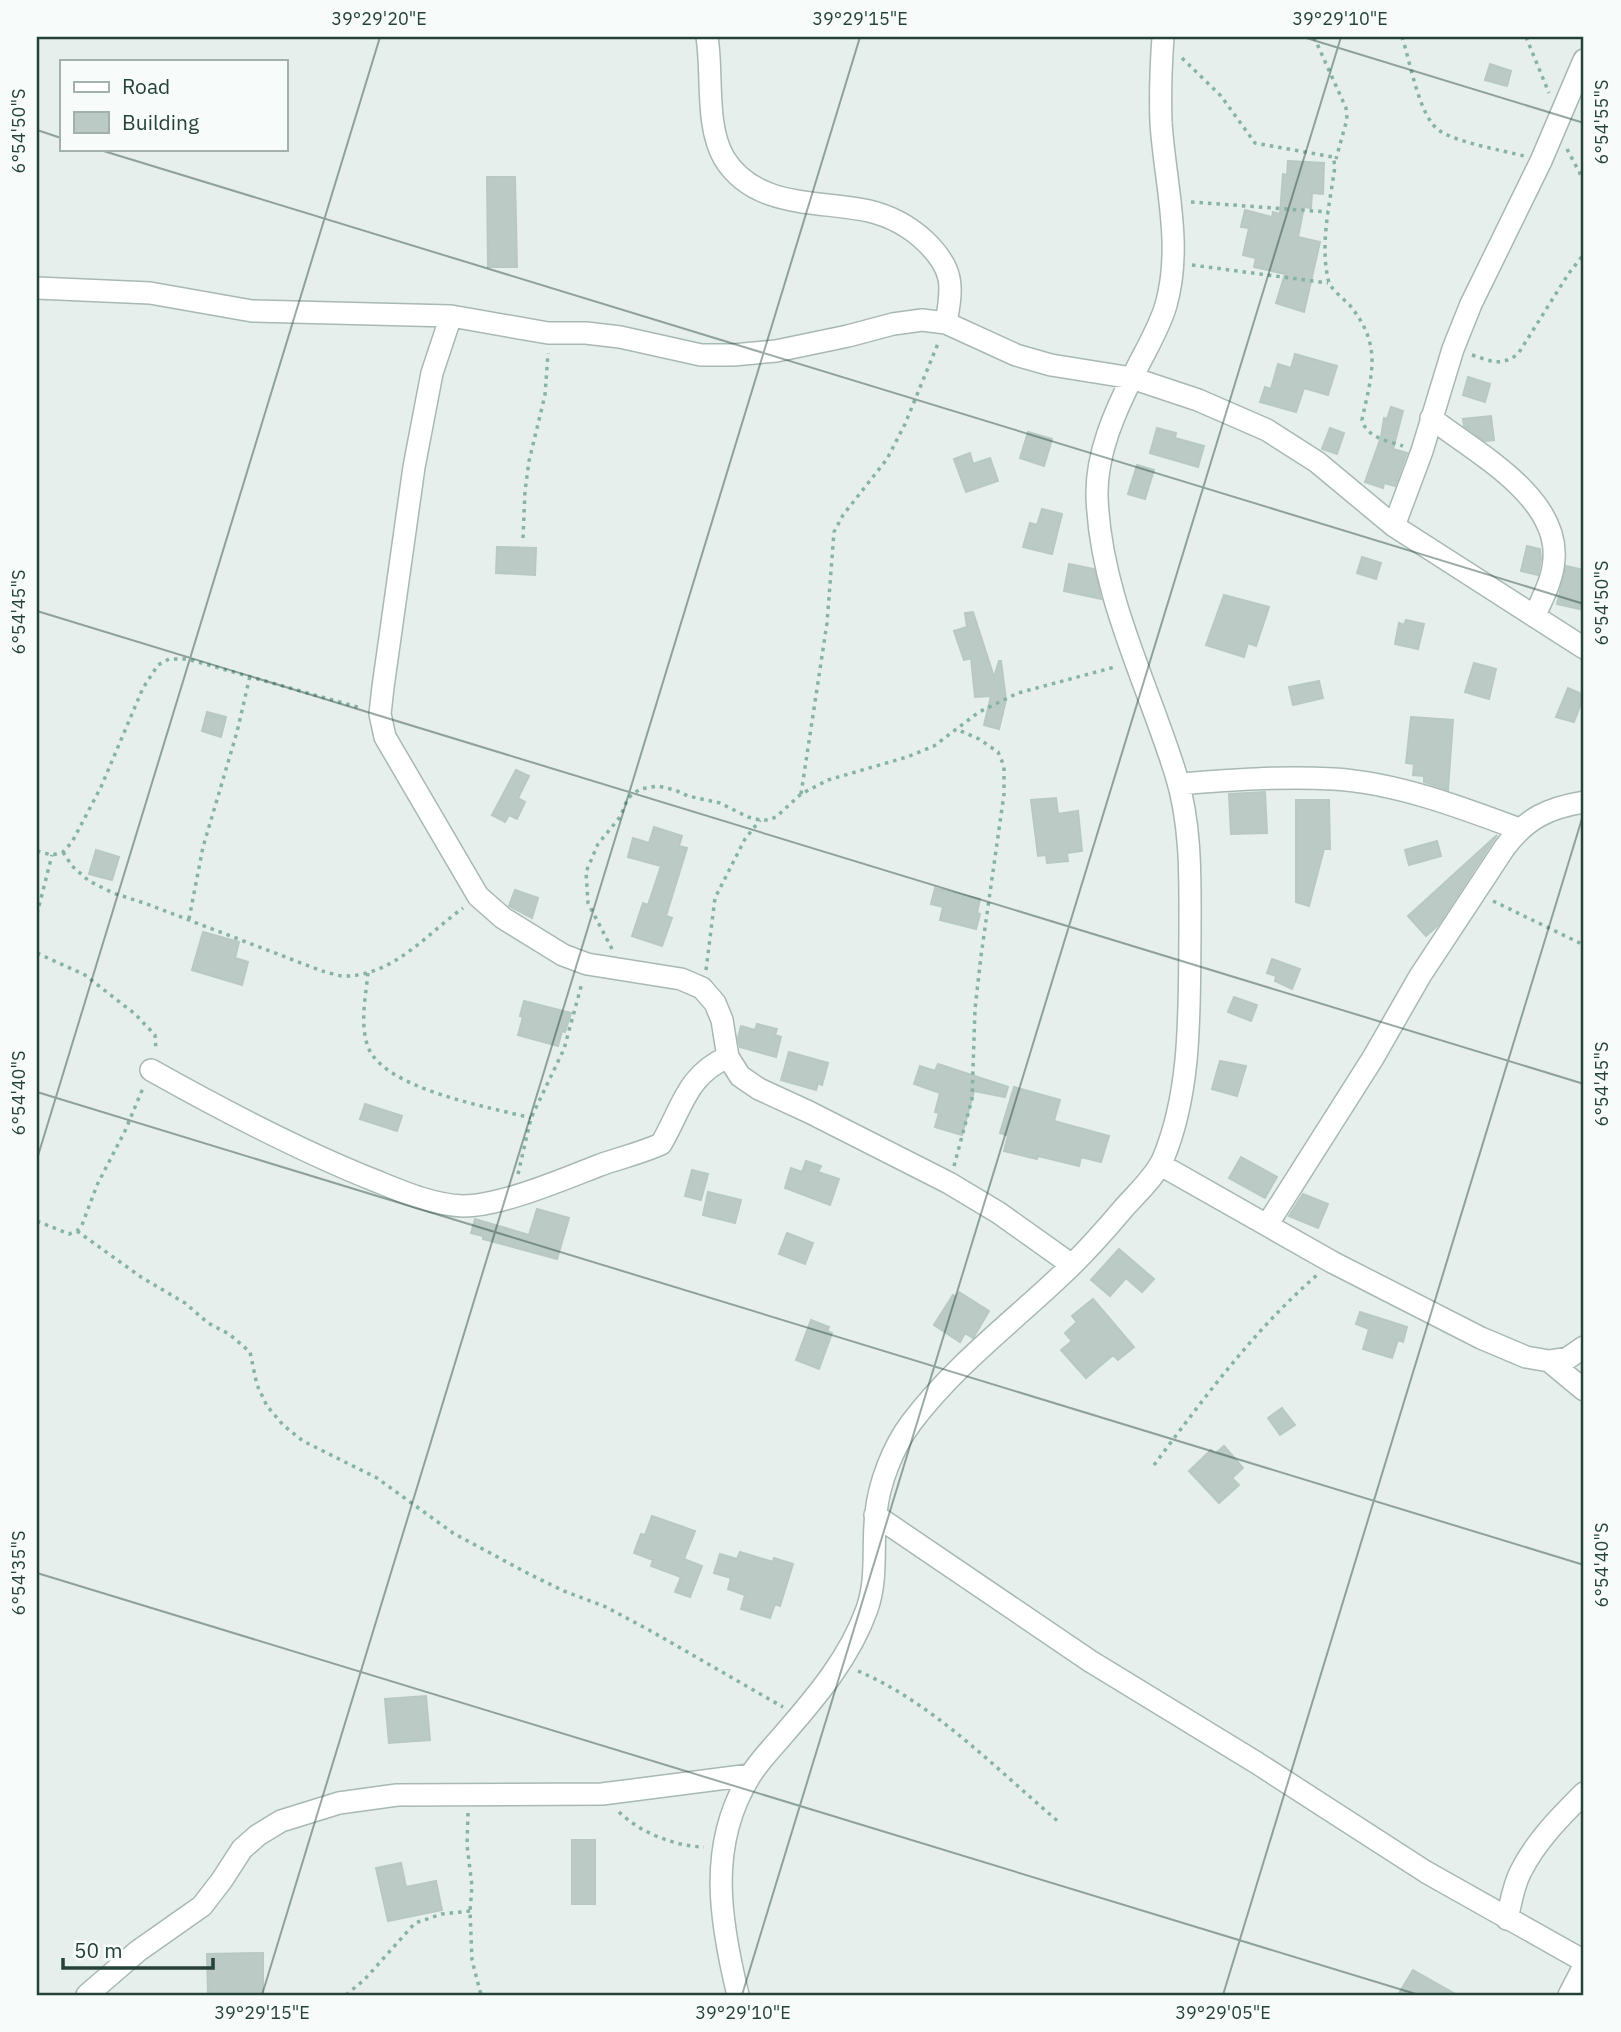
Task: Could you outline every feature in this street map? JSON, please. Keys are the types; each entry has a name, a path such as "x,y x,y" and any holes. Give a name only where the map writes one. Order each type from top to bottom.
{"street":[{"path":"707,37 717,144 725,160 738,175 756,188 778,198 871,211 900,222 919,236 937,252 949,270 951,282 946,323"},
{"path":"738,1995 724,1932 720,1870 735,1809 750,1775 800,1715 855,1639 870,1601 875,1558 875,1515 880,1489 907,1428 950,1376 1072,1265 1161,1164 1181,1102 1189,1011 1191,851 1179,784 1117,607 1102,545 1097,491 1107,435 1166,304 1172,262 1171,201 1161,123 1163,39"},
{"path":"1394,526 1422,450 1453,349 1471,304 1541,161 1584,60"},
{"path":"37,288 150,293 253,311 451,316 548,333 609,336 701,355 776,351 893,324 922,320 946,323 1016,355 1051,365 1132,378 1198,400 1268,429 1317,462 1394,526 1584,648"},
{"path":"451,316 432,373 422,422 396,587 380,714 385,737 478,896 503,918 563,955 587,964 681,979 702,988 715,1003 722,1020 727,1058 740,1076 759,1089 949,1183 999,1213 1072,1265"},
{"path":"1431,418 1515,481 1544,519 1554,538 1554,560 1549,583 1535,615"},
{"path":"1179,784 1266,778 1336,779 1388,788 1451,804 1519,829"},
{"path":"1267,1225 1373,1058 1420,976 1519,829 1546,811 1584,802"},
{"path":"151,1070 340,1167 399,1191 441,1203 464,1206 486,1203 564,1180 661,1144 701,1073 727,1058"},
{"path":"1161,1164 1332,1262 1481,1338 1526,1357 1549,1361 1568,1358 1584,1347"},
{"path":"1549,1361 1584,1390"},
{"path":"875,1515 1090,1661 1235,1749 1426,1872 1584,1963 1569,1995"},
{"path":"87,1995 138,1951 202,1906 242,1849 281,1821 339,1803 397,1795 602,1794 750,1775"},
{"path":"1507,1919 1521,1871 1559,1819 1584,1793"}],"path":[{"path":"1314,37 1346,108 1347,119 1335,161 1328,212 1328,283 1357,315 1372,343 1374,358 1362,420 1365,428 1388,441 1422,450"},
{"path":"1402,37 1429,119 1439,130 1541,161"},
{"path":"1526,37 1557,124 1584,181"},
{"path":"1163,39 1221,96 1255,143 1334,157 1335,161"},
{"path":"1171,201 1328,212"},
{"path":"1453,349 1495,362 1508,361 1518,354 1584,254"},
{"path":"1172,262 1328,283"},
{"path":"801,794 827,622 834,532 843,515 887,459 916,400 946,323"},
{"path":"523,538 524,491 545,395 548,333"},
{"path":"37,851 52,855 63,852 72,842 101,787 143,688 158,665 169,659 187,659 380,714"},
{"path":"624,968 588,903 586,872 598,844 620,817 628,798 640,789 658,786 720,803 760,820 776,817 801,794 844,774 907,757 934,746 979,712 1018,693 1135,661"},
{"path":"189,919 203,847 237,732 250,676"},
{"path":"949,1183 972,1098 975,1009 1004,794 1004,766 998,752 979,739 956,729"},
{"path":"702,988 709,957 715,898 745,839 760,820"},
{"path":"63,852 72,866 89,881 113,893 189,919 322,971 346,976 368,973 386,966 478,896"},
{"path":"37,914 52,855"},
{"path":"1475,893 1584,945"},
{"path":"37,953 85,975 135,1014 155,1035 157,1049 151,1070 125,1131 97,1185 82,1225 69,1234 37,1221"},
{"path":"513,1195 531,1118 564,1049 577,1009 587,964"},
{"path":"368,973 364,1012 367,1045 380,1065 433,1093 531,1118"},
{"path":"77,1231 142,1277 185,1303 208,1323 229,1334 250,1352 254,1377 267,1406 283,1425 303,1441 377,1478 453,1533 541,1580 628,1618 692,1653 767,1700 800,1715"},
{"path":"1154,1465 1242,1352 1287,1301 1332,1262"},
{"path":"840,1663 890,1684 927,1708 1060,1823"},
{"path":"468,1793 467,1845 472,1886 472,1960 481,1995"},
{"path":"602,1794 628,1820 653,1834 680,1844 724,1847"},
{"path":"346,1995 365,1979 415,1923 442,1914 470,1910"}],"building":[{"path":"1490,64 1511,71 1507,86 1485,80"},
{"path":"1288,161 1324,163 1323,194 1312,193 1311,208 1304,207 1298,237 1320,242 1304,312 1276,303 1285,274 1254,267 1256,258 1243,255 1249,228 1241,227 1245,210 1272,217 1273,212 1280,214 1283,174 1287,175"},
{"path":"487,177 515,177 517,267 488,267"},
{"path":"1295,354 1337,366 1328,395 1304,388 1296,412 1260,402 1265,387 1271,389 1278,364 1291,368"},
{"path":"1468,377 1490,384 1485,402 1463,395"},
{"path":"1391,407 1403,411 1393,449 1407,453 1395,486 1384,483 1383,488 1365,482 1381,437 1384,418 1387,419"},
{"path":"1491,416 1494,440 1485,441 1464,426 1463,419"},
{"path":"1157,428 1176,433 1175,438 1204,446 1198,467 1150,453"},
{"path":"1330,428 1344,433 1337,454 1322,449"},
{"path":"1028,432 1052,439 1044,466 1020,458"},
{"path":"970,453 973,464 990,458 998,481 966,492 954,459"},
{"path":"1137,465 1154,470 1145,499 1128,494"},
{"path":"1042,509 1062,514 1052,554 1023,547 1030,523 1037,525"},
{"path":"1527,546 1540,549 1538,575 1521,571"},
{"path":"497,547 536,548 535,575 496,573"},
{"path":"1362,557 1381,563 1376,579 1357,573"},
{"path":"1069,564 1094,569 1101,599 1064,591"},
{"path":"1566,566 1584,570 1584,610 1557,604"},
{"path":"1224,595 1269,607 1256,646 1248,643 1244,657 1206,645"},
{"path":"973,612 994,677 1001,661 1006,700 999,729 984,725 991,696 975,697 971,658 964,660 954,631 967,627 965,613"},
{"path":"1406,620 1424,624 1418,649 1395,644 1399,623 1404,625"},
{"path":"1474,663 1496,669 1489,699 1465,692"},
{"path":"1319,681 1323,698 1293,705 1289,687"},
{"path":"1568,688 1584,695 1574,722 1556,717"},
{"path":"207,712 226,717 221,737 202,731"},
{"path":"1411,717 1453,720 1448,790 1424,782 1424,776 1413,775 1414,764 1406,763"},
{"path":"516,770 529,776 518,798 525,802 517,819 509,815 505,822 492,815"},
{"path":"1265,792 1267,833 1231,834 1229,794"},
{"path":"1056,798 1058,814 1078,811 1082,851 1067,853 1068,861 1047,863 1046,855 1038,856 1031,800"},
{"path":"1296,800 1329,800 1330,849 1324,849 1309,906 1296,902"},
{"path":"654,827 682,836 679,846 687,848 666,916 672,918 662,946 632,936 643,903 648,905 661,866 628,857 633,838 649,843"},
{"path":"1497,835 1438,925 1426,936 1408,916"},
{"path":"1437,841 1441,856 1409,865 1405,850"},
{"path":"96,850 119,857 112,880 89,874"},
{"path":"935,888 980,899 976,929 940,920 943,907 931,904"},
{"path":"515,890 538,898 532,918 509,906"},
{"path":"203,932 239,942 235,958 248,962 242,985 192,970"},
{"path":"1272,959 1300,969 1292,989 1275,981 1276,976 1267,973"},
{"path":"1234,997 1257,1005 1251,1021 1228,1012"},
{"path":"524,1001 571,1013 558,1046 518,1035"},
{"path":"757,1024 777,1029 775,1035 781,1037 776,1057 740,1047 738,1038 741,1026 755,1030"},
{"path":"789,1052 828,1063 822,1085 818,1083 816,1090 781,1080"},
{"path":"1220,1061 1246,1066 1237,1096 1212,1089"},
{"path":"938,1064 1008,1087 1005,1097 974,1091 962,1135 935,1127 939,1113 935,1112 940,1093 914,1084 920,1066 935,1071"},
{"path":"1014,1087 1060,1100 1054,1121 1109,1136 1101,1162 1081,1157 1079,1166 1004,1151 1008,1136 1000,1133"},
{"path":"365,1104 402,1116 397,1131 360,1119"},
{"path":"1241,1157 1277,1177 1265,1198 1229,1178"},
{"path":"806,1161 821,1166 818,1172 839,1179 830,1205 785,1188 791,1168 802,1172"},
{"path":"692,1170 708,1174 701,1200 685,1196"},
{"path":"708,1192 741,1200 735,1223 703,1215"},
{"path":"1303,1194 1328,1204 1318,1228 1289,1216"},
{"path":"537,1209 569,1218 557,1259 483,1239 483,1236 471,1233 475,1219 529,1235"},
{"path":"787,1233 813,1243 805,1264 779,1254"},
{"path":"1119,1249 1154,1279 1142,1292 1126,1278 1110,1296 1091,1280"},
{"path":"959,1292 989,1311 973,1338 965,1333 960,1342 934,1325 953,1295 956,1297"},
{"path":"1093,1299 1134,1347 1118,1360 1113,1355 1086,1378 1061,1350 1072,1341 1065,1333 1077,1322 1072,1316"},
{"path":"1360,1312 1407,1327 1403,1342 1398,1340 1392,1358 1363,1349 1369,1329 1356,1324"},
{"path":"811,1320 829,1327 827,1331 832,1333 819,1369 796,1360"},
{"path":"1282,1408 1295,1425 1280,1435 1268,1418"},
{"path":"1224,1446 1243,1468 1232,1478 1239,1485 1219,1503 1189,1471 1211,1450 1215,1454"},
{"path":"652,1516 695,1531 684,1559 702,1566 690,1597 675,1592 681,1577 651,1566 653,1560 634,1553"},
{"path":"740,1552 773,1562 774,1558 793,1564 780,1606 775,1604 770,1618 741,1609 745,1595 728,1589 731,1578 714,1573 720,1554 737,1559"},
{"path":"426,1696 430,1740 389,1743 385,1699"},
{"path":"572,1840 595,1840 595,1904 572,1904"},
{"path":"401,1863 406,1887 436,1881 442,1910 388,1921 376,1868"},
{"path":"263,1953 263,1995 208,1995 207,1954"},
{"path":"1413,1970 1457,1995 1398,1995"}]}
